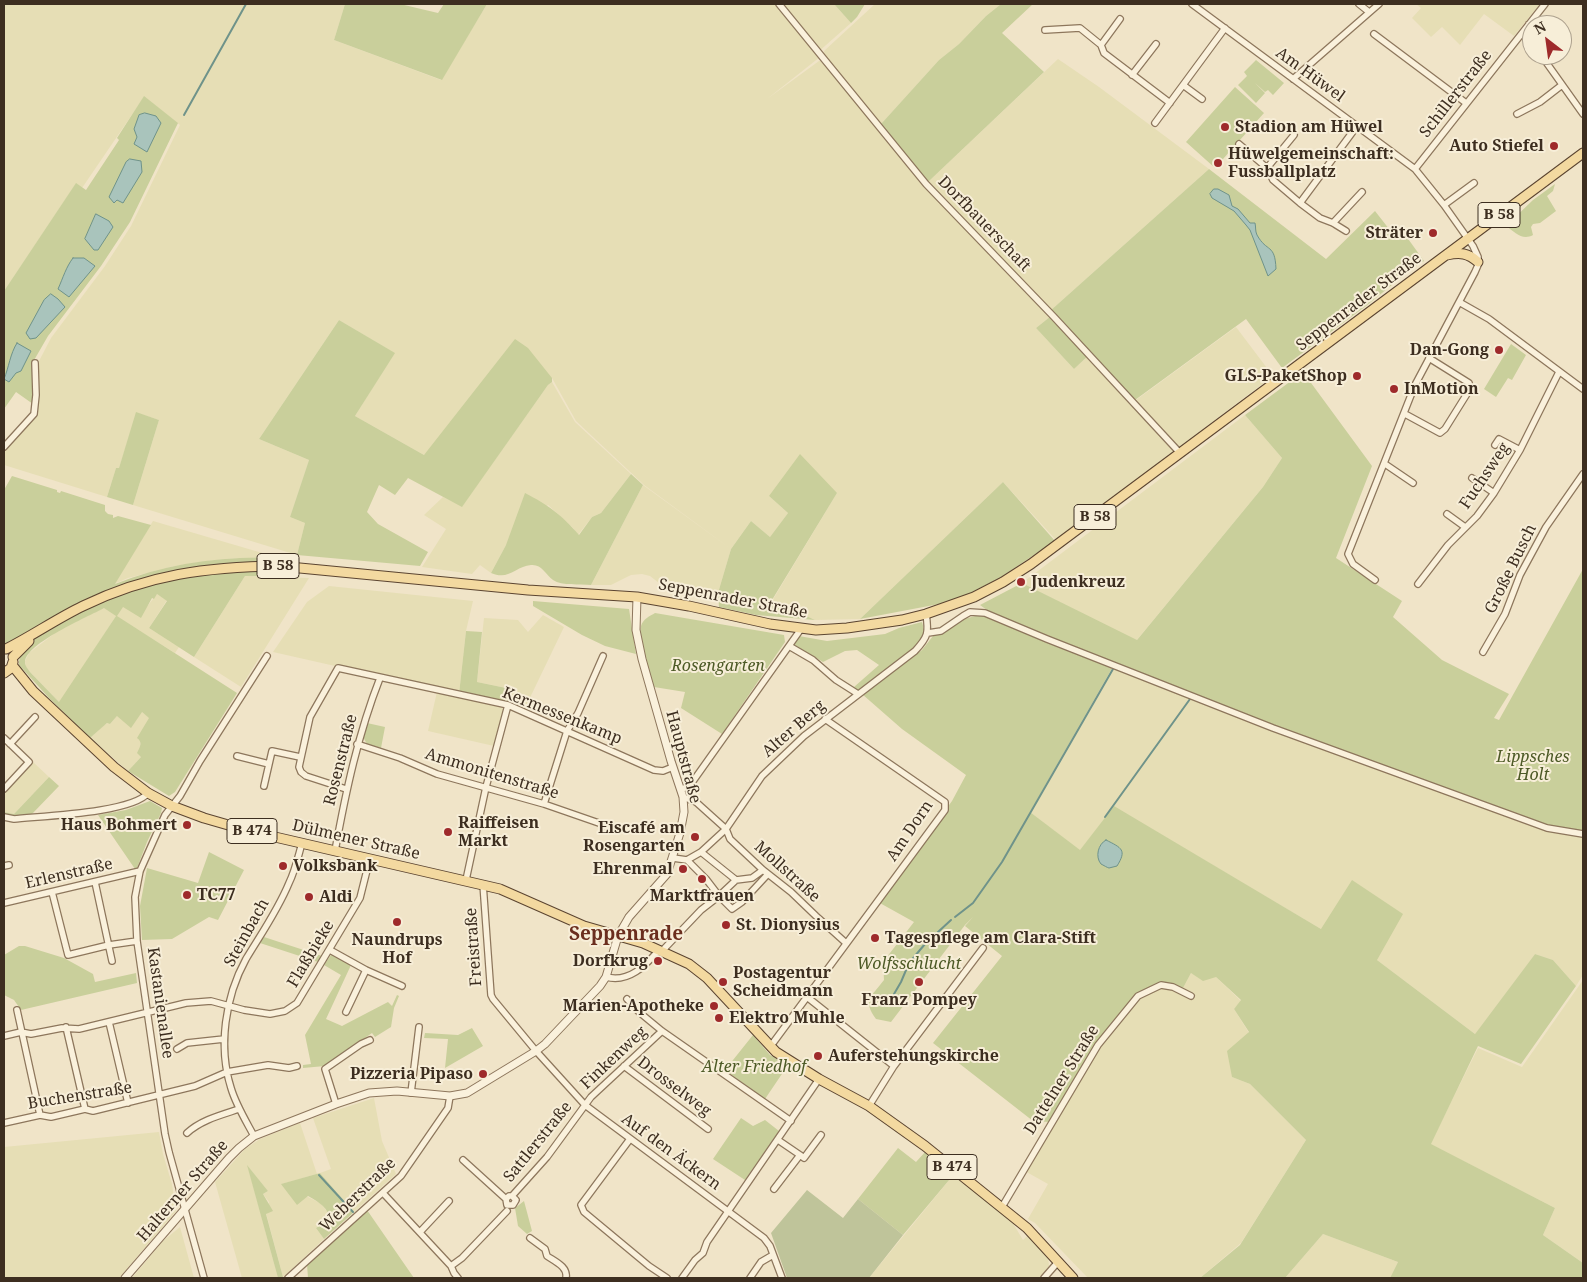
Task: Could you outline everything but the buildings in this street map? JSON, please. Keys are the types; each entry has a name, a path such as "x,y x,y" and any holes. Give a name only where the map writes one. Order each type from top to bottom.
{"main road":[{"name":"Seppenrader Straße","path":"5,648 82,606 140,583 204,569 240,566 288,567 528,590 637,597 688,606 800,631 847,628 902,620 926,614 974,597 1003,582 1058,544 1583,153"},
{"path":"1445,256 1465,253 1472,256 1478,262"},
{"name":"Seppenrader Straße","path":"4,673 12,661 42,629"},
{"name":"Dülmener Straße","path":"5,648 33,690 114,768 148,793 172,806 220,823 302,844 466,880 484,888 500,889 584,926 618,936"},
{"name":"Dülmener Straße","path":"4,673 33,690"},
{"name":"B 474","path":"618,936 643,943 698,970 770,1047 781,1056 819,1079 869,1106 925,1146 1031,1232 1073,1278"}],"street":[{"name":"Dorfbauerschaft","path":"779,4 926,184 1054,317 1180,453"},
{"name":"Am Hüwel","path":"1192,4 1415,169 1468,238 1478,257 1478,262"},
{"path":"1359,4 1369,12"},
{"path":"1293,79 1379,4"},
{"path":"1536,15 1545,4"},
{"path":"1101,45 1120,19"},
{"path":"1045,30 1080,28 1101,45 1104,53 1170,103"},
{"path":"1155,122 1225,28"},
{"name":"Schillerstraße","path":"1415,169 1522,32"},
{"path":"1374,34 1466,103"},
{"path":"1132,75 1156,44"},
{"path":"1548,65 1583,114"},
{"path":"1183,86 1202,99"},
{"path":"1518,114 1540,102 1562,86"},
{"path":"1300,203 1357,126"},
{"path":"1267,168 1294,135"},
{"path":"1239,144 1267,168 1273,180 1300,203 1320,218 1334,223 1346,231"},
{"path":"1444,205 1474,183"},
{"path":"1334,223 1362,192"},
{"path":"1375,580 1353,564 1348,554 1415,385 1475,272 1478,262"},
{"path":"1459,302 1489,319 1583,389"},
{"path":"1405,414 1440,432 1445,429 1470,389 1469,383 1429,358"},
{"path":"4,447 34,414 36,363"},
{"name":"Fuchsweg","path":"1418,584 1448,545 1476,516 1494,493 1520,450 1560,372"},
{"path":"1495,445 1499,439 1520,450"},
{"path":"1384,464 1413,483"},
{"name":"Große Busch","path":"1483,652 1505,614 1520,575 1546,527 1583,474"},
{"path":"1472,478 1494,493"},
{"path":"1447,514 1465,527"},
{"name":"Hauptstraße","path":"618,936 629,917 668,874 684,812 682,794 642,659 636,630 637,597"},
{"path":"926,614 928,634 941,632 970,612 978,611 985,613 1273,728 1547,828 1583,834"},
{"path":"682,794 800,631"},
{"name":"Alter Berg","path":"687,860 701,852 726,829 762,776 804,736 924,642 928,634"},
{"path":"790,646 814,660 836,680 858,694"},
{"name":"Kastanienallee","path":"204,1278 169,1152 137,941 135,897 140,871 165,815 180,796 200,761 268,656"},
{"path":"544,804 567,731 578,713 603,656"},
{"name":"Kermessenkamp","path":"300,757 310,717 338,668 508,706 654,770 663,771 673,767"},
{"name":"Rosenstraße","path":"334,850 357,744 368,707 380,678"},
{"path":"466,880 486,787 508,706"},
{"path":"10,744 35,717"},
{"name":"Am Dorn","path":"825,719 945,802 945,810 846,943"},
{"path":"4,738 29,762 4,789"},
{"name":"Ammonitenstraße","path":"357,744 400,758 437,774 544,804 619,830"},
{"path":"264,786 272,751 300,757 299,767 303,774 346,789"},
{"path":"237,756 269,764"},
{"path":"4,817 14,819 116,808 142,799 148,793"},
{"name":"Mollstraße","path":"682,794 696,802 726,829 730,839 846,943"},
{"name":"Steinbach","path":"254,1136 239,1109 231,1089 227,1072 224,1039 235,985 245,961 259,941 290,882 302,844"},
{"path":"701,852 736,880"},
{"name":"Flaßbieke","path":"147,1012 204,1000 270,1014 280,1013 290,1008 302,998 316,970 330,950 360,898 370,858"},
{"path":"673,858 687,860 706,879 729,908 734,908 742,902 765,872"},
{"name":"Erlenstraße","path":"4,903 140,871"},
{"path":"606,977 628,976 639,970 701,910 736,880 752,878 765,872"},
{"path":"95,882 112,961"},
{"name":"Freistraße","path":"484,888 491,995 536,1051"},
{"path":"52,892 68,955 137,941"},
{"name":"Halterner Straße","path":"125,1278 228,1158 254,1136 336,1104 375,1092 397,1091 450,1096 466,1093 536,1051 545,1044 600,986 606,977 618,936"},
{"path":"770,1047 846,943"},
{"path":"869,1106 894,1066 983,948"},
{"path":"330,950 366,970 402,986"},
{"path":"346,1012 366,970"},
{"name":"Dattelner Straße","path":"1002,1207 1098,1045 1128,1007 1138,996 1161,985 1191,996"},
{"path":"808,997 894,1066"},
{"path":"627,999 662,1031 791,1121"},
{"path":"17,1010 40,1115"},
{"path":"4,1036 21,1032 31,1034 66,1028 79,1029 147,1012"},
{"path":"109,1022 128,1103"},
{"path":"412,1093 419,1027"},
{"path":"66,1028 85,1109"},
{"name":"Finkenweg","path":"584,1104 662,1031"},
{"path":"177,1049 187,1044 224,1039"},
{"path":"336,1104 324,1070 325,1068 370,1040"},
{"name":"Auf den Äckern","path":"536,1051 584,1104 764,1238 770,1246 782,1278"},
{"name":"Buchenstraße","path":"4,1123 40,1115 51,1116 85,1109 93,1111 160,1096 195,1086 227,1072 268,1065 289,1068 297,1066"},
{"name":"Drosselweg","path":"624,1066 708,1129"},
{"path":"682,1278 695,1260 703,1253 707,1242 819,1079"},
{"name":"Weberstraße","path":"288,1278 405,1171 448,1108 450,1096"},
{"name":"Sattlerstraße","path":"464,1160 506,1199 508,1205 513,1205 516,1200 512,1196 547,1158 584,1104"},
{"path":"187,1133 204,1121 239,1109"},
{"path":"778,1140 804,1158 821,1136"},
{"path":"630,1139 581,1205 584,1212 649,1266 667,1278"},
{"path":"774,1189 800,1155"},
{"path":"383,1193 451,1266 458,1278"},
{"path":"420,1232 449,1201"},
{"path":"451,1266 462,1258 507,1212"},
{"path":"530,1238 545,1249 547,1256 566,1270 566,1278"},
{"path":"750,1278 761,1262 773,1255"},
{"path":"1044,1278 1058,1262"}],"shaded area":[{"path":"4,4 345,4 334,40 441,80 487,4 834,4 851,23 817,53 820,57 767,99 819,61 822,61 924,186 1051,316 1036,328 1074,369 1089,355 1136,400 1236,327 1273,376 1056,540 1003,482 860,619 815,620 772,601 837,493 769,496 788,513 770,537 751,521 731,549 644,485 576,421 552,378 424,455 355,416 394,353 339,320 259,439 309,460 290,517 305,523 297,555 133,505 159,420 137,413 119,468 116,468 107,497 4,465 4,449 36,414 38,363 51,338 105,266 131,226 180,125 144,97 82,188 76,184 4,291"},
{"path":"875,4 1001,4 986,16 959,44 939,60 881,124 824,56 824,51"},
{"path":"1416,4 1540,4 1531,15 1522,15 1522,26 1514,36 1484,14 1460,45 1442,27 1431,37 1412,18 1421,8"},
{"path":"1058,59 1099,87 1209,169 1050,311 928,182"},
{"path":"552,382 575,422 631,474 601,513 592,517 578,535 548,505 506,545 491,573 480,565 472,574 422,567 446,529 424,515 443,497 462,506"},
{"path":"1245,415 1282,458 1263,487 1136,641 1022,583"},
{"path":"643,485 731,549 718,593 707,599 668,590 650,576 642,574 631,575 611,585 591,585"},
{"path":"153,521 276,557 224,559 170,567 128,578 114,584"},
{"path":"245,576 309,578 241,687 194,657"},
{"path":"329,586 473,601 466,631 459,694 273,652 307,602"},
{"path":"157,594 167,600 149,628 179,647 175,653 116,616 60,703 26,667 25,661 29,653 63,627 104,608 145,609"},
{"path":"543,615 564,627 525,708 507,702 511,689 477,682 484,618 518,620 528,632"},
{"path":"1114,665 1583,836 1583,975 1576,986 1553,960 1535,954 1475,1034 1377,960 1114,807 1080,851 1030,812"},
{"path":"437,692 502,707 503,710 494,746 428,731"},
{"path":"142,712 150,718 140,740 141,757 128,771 90,738 104,725 110,724 117,716"},
{"path":"33,762 49,777 14,814 4,812 4,793"},
{"path":"1191,973 1216,977 1241,1001 1234,1009 1249,1033 1232,1077 1250,1084 1306,1140 1241,1243 1200,1278 1088,1278 1035,1223 1028,1219 1048,1184 1023,1170 1099,1046 1140,998 1161,986 1183,994 1183,988"},
{"path":"1583,980 1583,1263 1543,1235 1555,1208 1430,1144 1478,1048 1522,1067"},
{"path":"374,1098 382,1141 396,1174 354,1212 320,1173 331,1169 313,1118"},
{"path":"300,1123 317,1174 282,1184 320,1203 327,1211 326,1220 316,1228 324,1239 283,1277 266,1213 269,1202 263,1194 268,1191 248,1167 278,1278 242,1278 215,1182 245,1149 260,1139"},
{"path":"159,1132 172,1184 176,1211 119,1278 4,1278 4,1147"},
{"path":"955,1173 1015,1224 1023,1240 1028,1235 1048,1256 1049,1266 1039,1278 869,1278"},
{"path":"180,1227 194,1278 132,1278 163,1241"},
{"path":"1323,1234 1398,1262 1390,1278 1285,1278"}],"green space":[{"path":"345,4 400,4 438,13 444,4 487,4 442,80 334,40"},
{"path":"834,4 865,4 851,23"},
{"path":"1001,4 1033,4 1002,33 1044,72 928,182 881,124 939,60 959,44 986,16"},
{"path":"1256,60 1284,83 1273,95 1268,90 1265,92 1255,83 1265,93 1256,103 1238,85 1247,76 1244,72"},
{"name":"Stadion am Hüwel","path":"1235,87 1264,113 1215,168 1186,142"},
{"path":"144,96 178,123 130,222 101,266 48,336 33,362 33,404 16,392 4,409 4,291 76,183 86,190 119,140 117,138"},
{"path":"1209,169 1326,259 1375,211 1393,234 1401,229 1424,261 1282,368 1246,319 1135,400 1050,311"},
{"path":"1555,184 1553,191 1547,196 1556,211 1540,223 1533,224 1531,227 1533,235 1529,237 1522,236 1506,226 1533,200"},
{"path":"1051,316 1089,355 1074,369 1036,328"},
{"path":"339,320 395,353 355,416 424,455 515,339 528,348 552,378 552,382 462,507 408,478 395,495 379,485 367,512 378,524 428,552 420,566 297,555 305,523 290,517 309,460 259,439"},
{"path":"1511,344 1526,355 1512,380 1508,378 1496,397 1484,389"},
{"name":"Lippsches Holt","path":"1303,372 1372,466 1336,558 1402,601 1393,617 1442,660 1509,694 1494,718 1499,720 1583,569 1583,832 1548,826 1274,727 991,613 980,605 1022,583 1137,640 1263,487 1282,458 1245,415"},
{"path":"136,412 159,420 133,505 107,497 116,468 119,468"},
{"path":"800,454 837,493 772,600 815,620 756,615 719,607 718,593 731,549 751,521 770,537 788,513 769,496"},
{"path":"631,474 643,485 591,585 557,582 535,565 526,566 503,575 491,573 506,545 525,493 554,511 579,535 592,517 601,513"},
{"path":"12,476 57,490 60,493 61,491 105,505 105,511 113,515 113,518 118,516 151,525 115,584 158,570 202,561 270,558 293,559 295,564 151,577 10,645 4,645 4,490"},
{"path":"1003,482 1055,541 1001,577 955,601 860,619"},
{"path":"238,570 297,570 300,577 245,576 194,657 149,628 167,601 157,594 154,599 152,598 141,618 123,607 117,616 237,693 175,792 169,796 128,771 141,757 137,753 140,743 137,738 149,718 142,712 131,728 117,716 110,724 107,723 90,738 49,698 19,665 24,650 38,636 59,622 84,610 136,589 174,578","holes":["104,608 116,616 59,702 30,672 25,662 28,655 46,639"]},
{"path":"533,601 629,609 636,654 605,646 582,635 533,606"},
{"name":"Rosengarten","path":"655,613 784,635 785,642 722,734 681,708 685,692 654,687 644,656 640,632 643,621"},
{"name":"Wolfsschlucht","path":"979,615 991,616 1114,665 1030,812 1080,850 1114,806 1321,929 1352,880 1403,914 1377,960 1475,1034 1535,954 1553,960 1576,986 1521,1064 1478,1046 1431,1144 1555,1208 1543,1235 1583,1263 1583,1278 1390,1278 1398,1262 1323,1234 1285,1278 1200,1278 1240,1245 1306,1140 1250,1084 1232,1077 1227,1051 1249,1032 1234,1009 1241,1000 1216,977 1203,981 1191,973 1183,988 1173,985 1147,989 1096,1045 1050,1122 1033,1121 933,1043 1002,956 965,926 973,917 965,925 891,1022 876,1019 869,1003 870,998 884,980 883,962 914,922 878,902 952,801 966,775 902,729 862,694 922,650 933,636 964,619"},
{"path":"922,622 925,633 916,647 859,691 854,687 879,665 857,650 845,651 823,662 788,641 793,635 827,641 885,634"},
{"path":"466,631 482,632 477,682 511,689 507,702 459,694"},
{"path":"367,723 385,727 381,748 367,744 363,737"},
{"path":"49,777 59,786 32,814 28,814 25,817 4,815 4,812 14,814"},
{"path":"150,801 162,808 161,813 135,869 98,815 126,810"},
{"name":"TC77","path":"209,852 244,870 218,920 209,917 172,939 142,940 140,906 147,868 198,883"},
{"path":"264,937 322,956 318,962 260,943"},
{"path":"19,946 25,946 64,958 93,974 95,982 136,973 137,983 21,1010 14,1000 4,995 4,955"},
{"path":"331,955 351,965 326,1019 342,1026 388,1002 392,1006 397,995 399,996 394,1008 391,1027 375,1037 372,1033 325,1066 303,1068 303,1065 311,1064 305,1035 341,975 324,965"},
{"path":"472,1028 483,1046 445,1068 448,1039 424,1038 425,1033 458,1035"},
{"name":"Alter Friedhof","path":"753,1035 770,1055 788,1065 765,1099 725,1070"},
{"path":"741,1118 753,1126 765,1120 779,1131 745,1180 713,1159"},
{"path":"898,1148 916,1162 926,1151 955,1173 903,1235 858,1199"},
{"path":"247,1165 268,1191 263,1194 273,1211 266,1214 283,1277 281,1278 278,1278"},
{"path":"320,1173 354,1212 324,1239 316,1228 326,1220 328,1213 326,1209 308,1196 297,1205 281,1184"},
{"path":"807,1190 843,1218 858,1199 903,1235 869,1278 787,1278 771,1233"},
{"path":"524,1201 532,1231 527,1234 518,1226 515,1208"},
{"path":"367,1210 414,1278 308,1278 307,1264"}],"water":[{"path":"145,113 156,116 161,123 147,152 134,144 137,137 134,129 139,115"},
{"path":"130,159 141,161 142,172 123,203 117,200 114,203 109,197 126,162"},
{"path":"1214,189 1229,195 1232,206 1238,209 1250,223 1255,223 1257,235 1274,255 1276,269 1268,276 1250,230 1234,211 1212,198 1210,194"},
{"path":"96,214 109,221 113,227 98,250 94,250 85,239"},
{"path":"73,258 84,258 95,266 69,297 58,289 66,269"},
{"path":"51,294 65,307 36,338 30,339 26,333 44,300"},
{"path":"17,343 31,351 21,371 16,373 9,382 4,379"},
{"path":"1106,840 1121,850 1122,856 1117,866 1108,868 1099,861 1099,848"}],"waterway":[{"path":"184,115 246,4"},
{"path":"955,917 973,903 1002,862 1113,669"},
{"path":"1105,817 1190,699"},
{"path":"887,1006 901,982 909,963 925,944 951,920"},
{"path":"319,1175 353,1212"}],"place":[{"name":"Stadion am Hüwel","path":"1225,127"},
{"name":"Auto Stiefel","path":"1554,146"},
{"name":"Hüwelgemeinschaft: Fussballplatz","path":"1218,163"},
{"name":"Sträter","path":"1433,233"},
{"name":"Dan-Gong","path":"1499,350"},
{"name":"GLS-PaketShop","path":"1357,376"},
{"name":"InMotion","path":"1394,389"},
{"name":"Judenkreuz","path":"1021,582"},
{"name":"Haus Bohmert","path":"187,825"},
{"name":"Raiffeisen Markt","path":"448,832"},
{"name":"Eiscafé am Rosengarten","path":"695,837"},
{"name":"Volksbank","path":"283,866"},
{"name":"Ehrenmal","path":"683,869"},
{"name":"Marktfrauen","path":"702,879"},
{"name":"TC77","path":"187,895"},
{"name":"Aldi","path":"309,897"},
{"name":"Naundrups Hof","path":"397,922"},
{"name":"St. Dionysius","path":"726,925"},
{"name":"Tagespflege am Clara-Stift","path":"875,938"},
{"name":"Dorfkrug","path":"658,961"},
{"name":"Postagentur Scheidmann","path":"723,982"},
{"name":"Franz Pompey","path":"919,982"},
{"name":"Marien-Apotheke","path":"714,1006"},
{"name":"Elektro Muhle","path":"719,1018"},
{"name":"Auferstehungskirche","path":"818,1056"},
{"name":"Pizzeria Pipaso","path":"483,1074"}],"district":[{"name":"Seppenrade","path":"626,935"}]}
